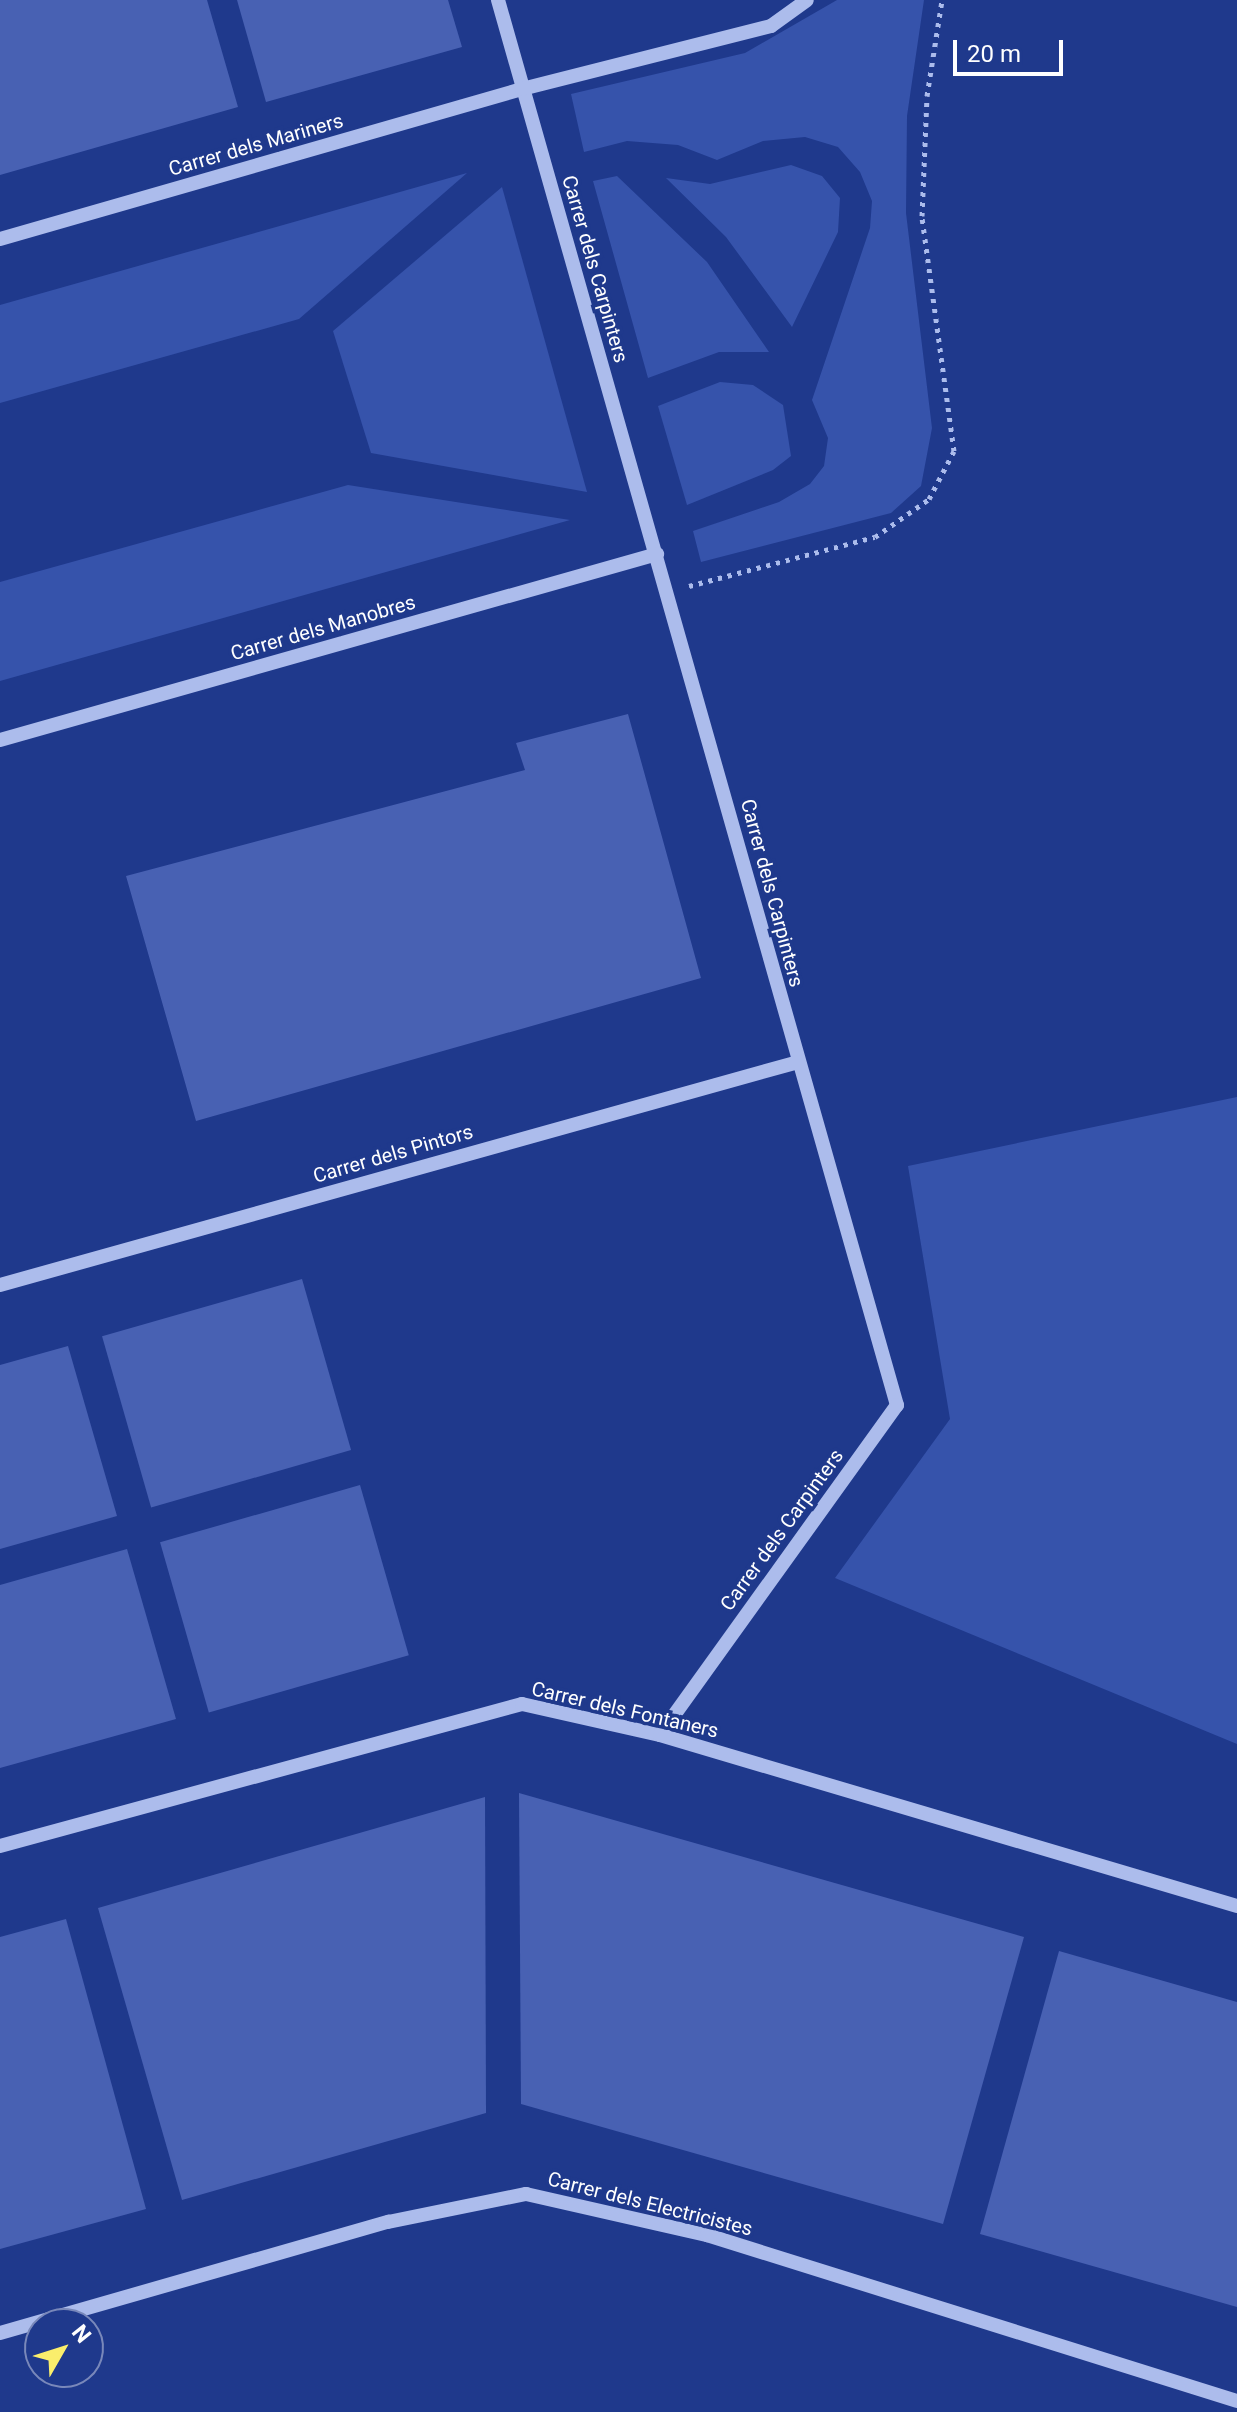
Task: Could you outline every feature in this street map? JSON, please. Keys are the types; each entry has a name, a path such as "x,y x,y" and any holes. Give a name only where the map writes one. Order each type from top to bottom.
{"street":[{"name":"Carrer dels Carpinters","path":"498,0 897,1405 660,1735"},
{"name":"Carrer dels Mariners","path":"0,239 522,89 771,26 807,0"},
{"name":"Carrer dels Manobres","path":"0,740 657,554"},
{"name":"Carrer dels Pintors","path":"0,1285 798,1062"},
{"name":"Carrer dels Fontaners","path":"0,1846 522,1704 660,1735 1237,1906"},
{"name":"Carrer dels Electricistes","path":"0,2333 388,2222 526,2194 707,2235 1237,2401"}],"path":[{"path":"668,591 875,537 929,499 954,451 922,216 927,96 942,0"}],"shaded area":[{"path":"837,0 924,0 907,116 906,213 932,428 921,486 891,513 701,562 693,531 779,502 810,484 824,466 828,438 812,400 870,228 872,201 860,172 838,147 805,137 763,141 717,160 678,145 627,141 584,152 571,94 745,53"},
{"path":"791,165 822,176 840,198 838,232 792,327 726,237 666,178 710,184"},
{"path":"467,173 299,319 0,403 0,305"},
{"path":"617,176 707,262 769,352 719,352 648,378 593,181"},
{"path":"502,187 587,492 371,453 333,331"},
{"path":"720,382 753,385 783,405 791,456 773,470 687,505 658,406"},
{"path":"348,485 570,520 0,681 0,582"},
{"path":"1237,1097 1237,1744 835,1578 950,1419 908,1166"}],"building":[{"path":"0,0 207,0 238,107 0,175"},
{"path":"237,0 448,0 462,47 266,102"},
{"path":"628,714 701,978 196,1121 126,876 525,770 516,743"},
{"path":"302,1279 351,1450 151,1507 102,1336"},
{"path":"68,1346 117,1516 0,1549 0,1365"},
{"path":"360,1485 409,1655 209,1712 160,1542"},
{"path":"127,1549 176,1719 0,1768 0,1585"},
{"path":"519,1793 1024,1937 943,2224 521,2104"},
{"path":"485,1797 486,2113 182,2200 98,1908"},
{"path":"66,1919 146,2209 0,2249 0,1937"},
{"path":"1059,1951 1237,2002 1237,2307 980,2234"}]}
